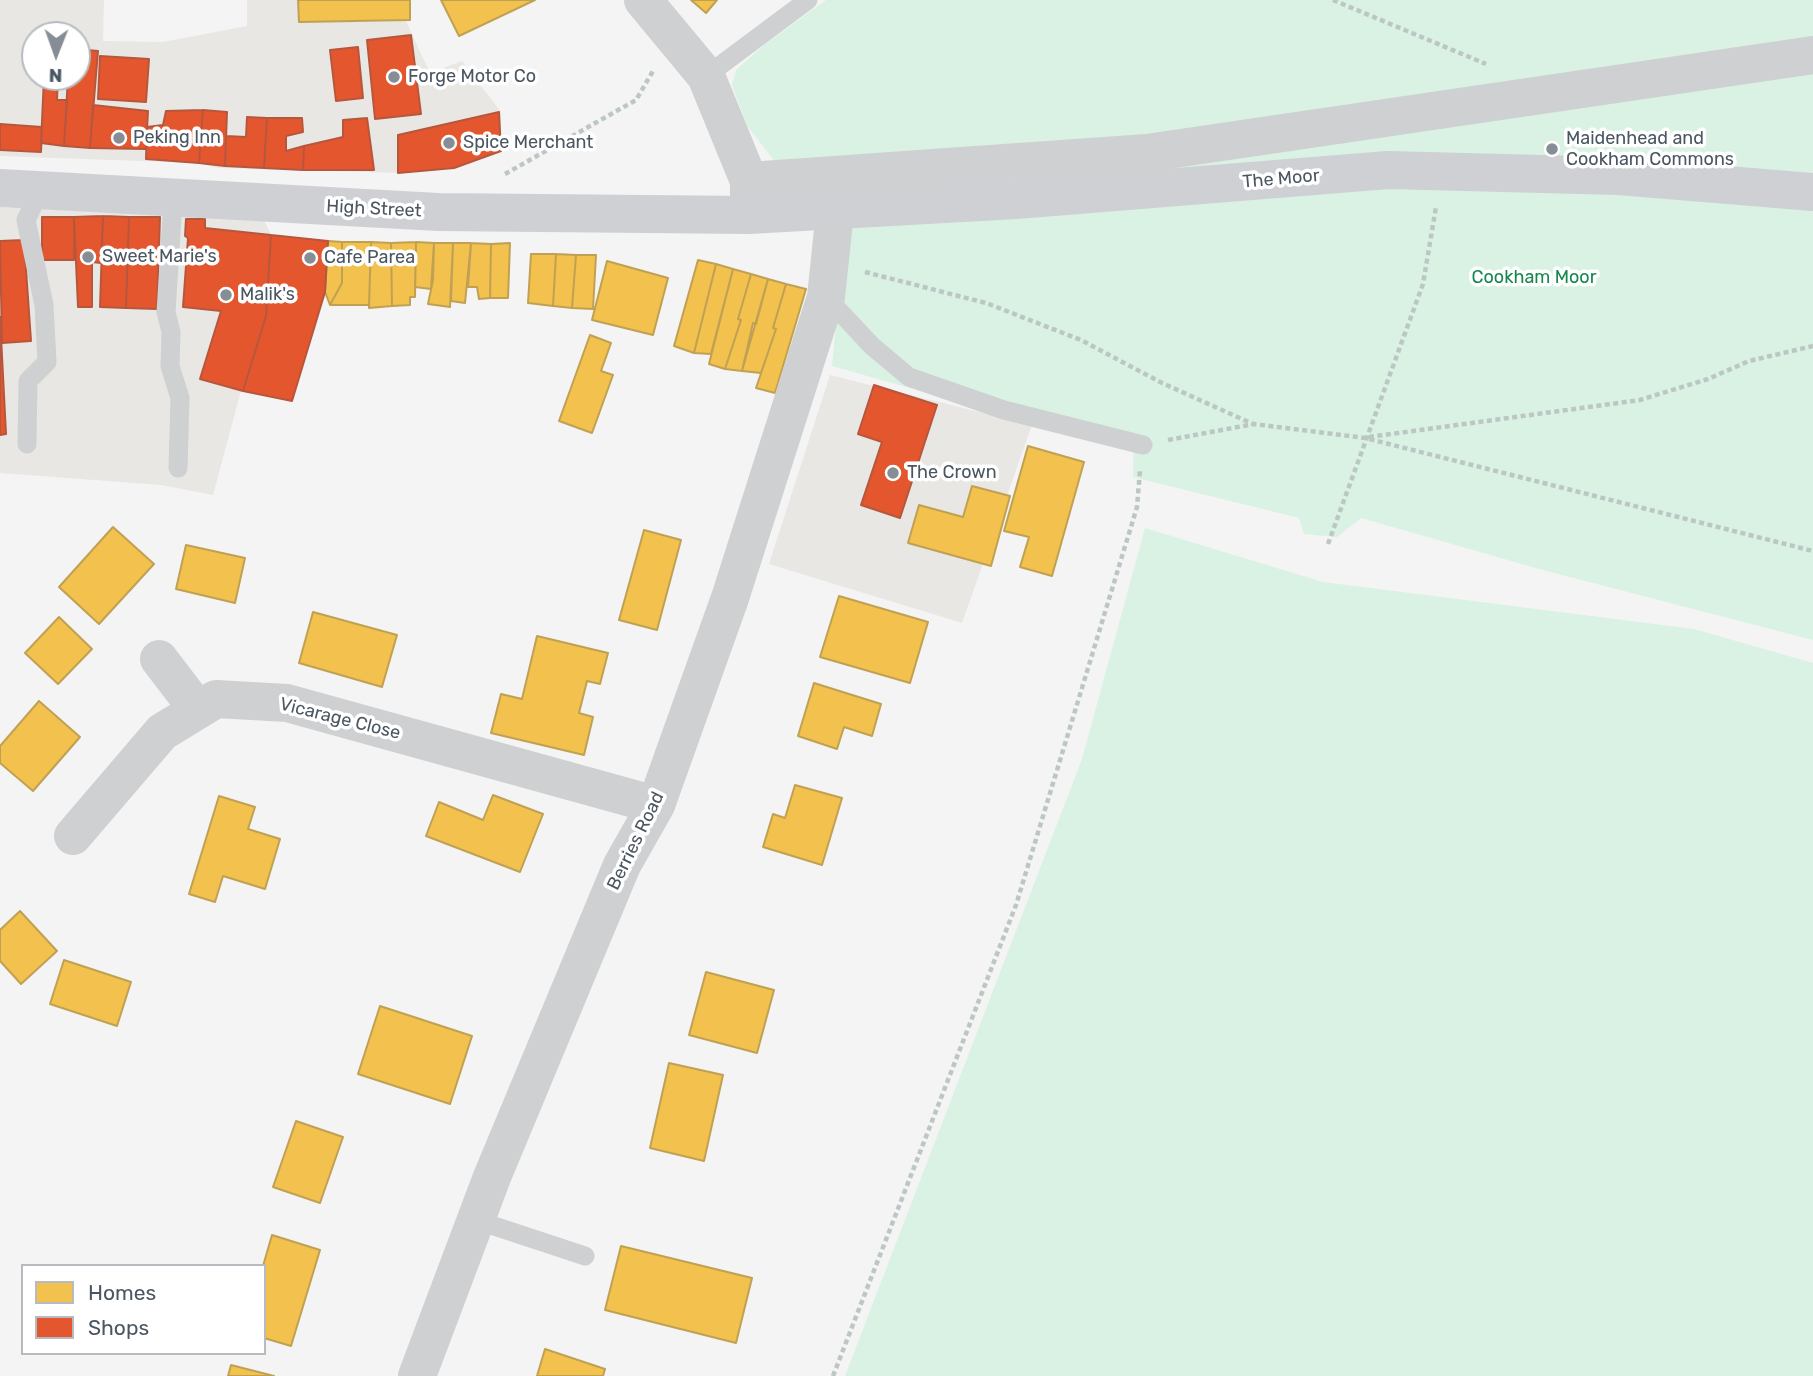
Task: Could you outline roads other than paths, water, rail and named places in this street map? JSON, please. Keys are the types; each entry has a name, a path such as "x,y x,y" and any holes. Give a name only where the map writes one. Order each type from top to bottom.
{"main road":[{"name":"The Moor","path":"749,198 835,211 1016,200 1388,170 1619,176 1813,192"},
{"name":"High Street","path":"0,188 173,200 438,212 749,198"}],"street":[{"path":"643,0 706,76 749,198 1147,153 1512,97 1813,55"},
{"name":"Berries Road","path":"417,1376 476,1220 622,865 656,805 730,598 826,297 835,211"},
{"path":"159,659 198,710"},
{"name":"Vicarage Close","path":"73,836 162,732 216,699 287,703 656,805"}],"lane":[{"path":"706,76 808,0"},
{"path":"27,444 28,381 47,362 44,305 26,220 40,191"},
{"path":"173,200 166,312 171,332 170,366 180,398 178,468"},
{"path":"826,297 872,346 909,377 1004,410 1143,445"},
{"path":"476,1220 585,1256"}],"place":[{"name":"Forge Motor Co","path":"394,77"},
{"name":"Peking Inn","path":"119,138"},
{"name":"Spice Merchant","path":"449,143"},
{"name":"Maidenhead and Cookham Commons","path":"1552,149"},
{"name":"Sweet Marie's","path":"88,257"},
{"name":"Cafe Parea","path":"310,258"},
{"name":"Malik's","path":"226,295"},
{"name":"The Crown","path":"893,473"}],"park label":[{"name":"Cookham Moor","path":"1534,278"}]}
